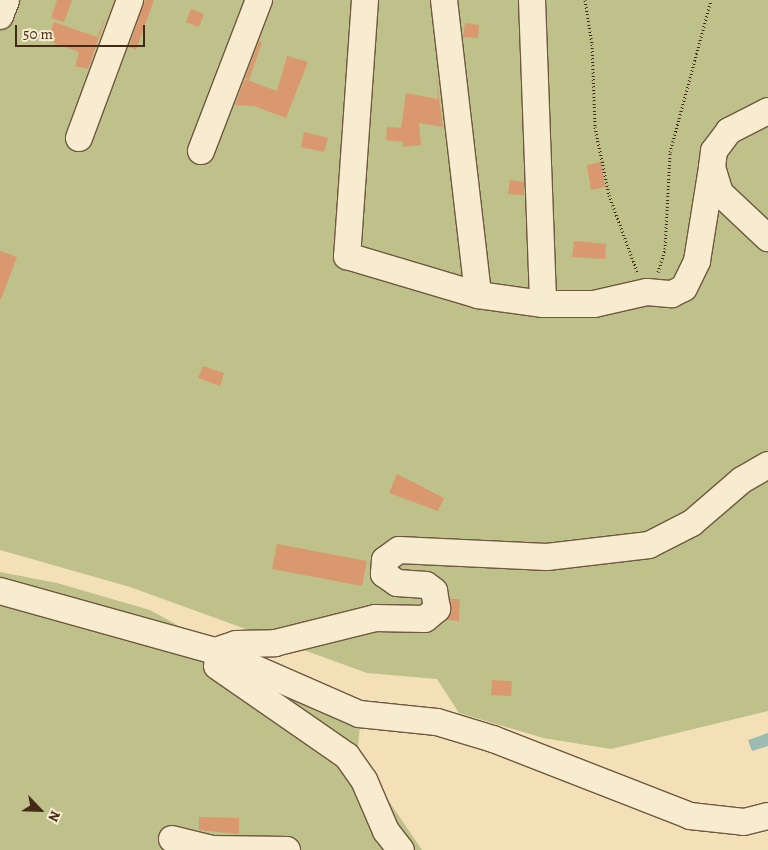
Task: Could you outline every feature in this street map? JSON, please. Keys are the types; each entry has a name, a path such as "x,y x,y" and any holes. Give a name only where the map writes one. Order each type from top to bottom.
{"street":[{"path":"0,16 6,0"},
{"path":"79,138 130,0"},
{"path":"201,151 259,0"},
{"path":"365,0 347,256 478,294 543,304 594,304 647,292 672,294 684,288 691,277 704,231 705,196 714,151 728,131 768,111"},
{"path":"444,0 478,294"},
{"path":"532,0 543,304"},
{"path":"712,167 720,193 768,238"},
{"path":"215,651 236,644 275,642 374,618 425,619 436,609 434,590 426,585 397,582 384,574 385,560 399,550 547,556 649,544 692,523 742,480 768,465"},
{"path":"0,592 215,651 359,714 466,730 690,816 725,822 768,816"},
{"path":"189,643 347,756 364,780 386,831 401,850"},
{"path":"172,839 212,849 287,850"}],"path":[{"path":"585,0 592,44 595,127 609,195 647,292"},
{"path":"647,292 665,249 670,152 711,0"}],"green space":[{"path":"0,0 768,0 768,711 611,749 543,738 459,713 437,679 367,673 130,587 0,550"},
{"path":"0,572 57,583 150,610 360,726 358,747 365,766 422,850 0,850"}],"water":[{"path":"768,733 768,746 752,751 748,740"}],"building":[{"path":"57,0 72,0 64,22 51,18"},
{"path":"145,0 154,0 136,50 129,47"},
{"path":"191,9 204,14 199,27 186,22"},
{"path":"106,16 88,69 75,66 79,52 53,43 55,37 49,35 54,22 97,37"},
{"path":"465,23 479,25 478,38 463,37"},
{"path":"259,41 262,42 249,80 245,78"},
{"path":"287,56 308,62 286,118 254,106 235,105 245,79 277,91"},
{"path":"436,75 443,127 419,123 421,145 403,147 403,142 386,140 387,127 401,128 406,93 438,99"},
{"path":"304,132 328,138 324,152 301,147"},
{"path":"601,162 605,187 591,190 587,165"},
{"path":"510,180 524,182 524,195 508,194"},
{"path":"574,241 606,244 605,259 572,257"},
{"path":"0,251 17,257 1,299 0,299"},
{"path":"203,366 224,373 220,386 198,378"},
{"path":"397,474 444,498 438,511 389,493"},
{"path":"277,544 367,561 362,586 272,569"},
{"path":"450,599 460,599 459,621 447,620"},
{"path":"492,680 512,681 511,696 491,695"},
{"path":"199,817 239,818 239,834 199,830"}]}
